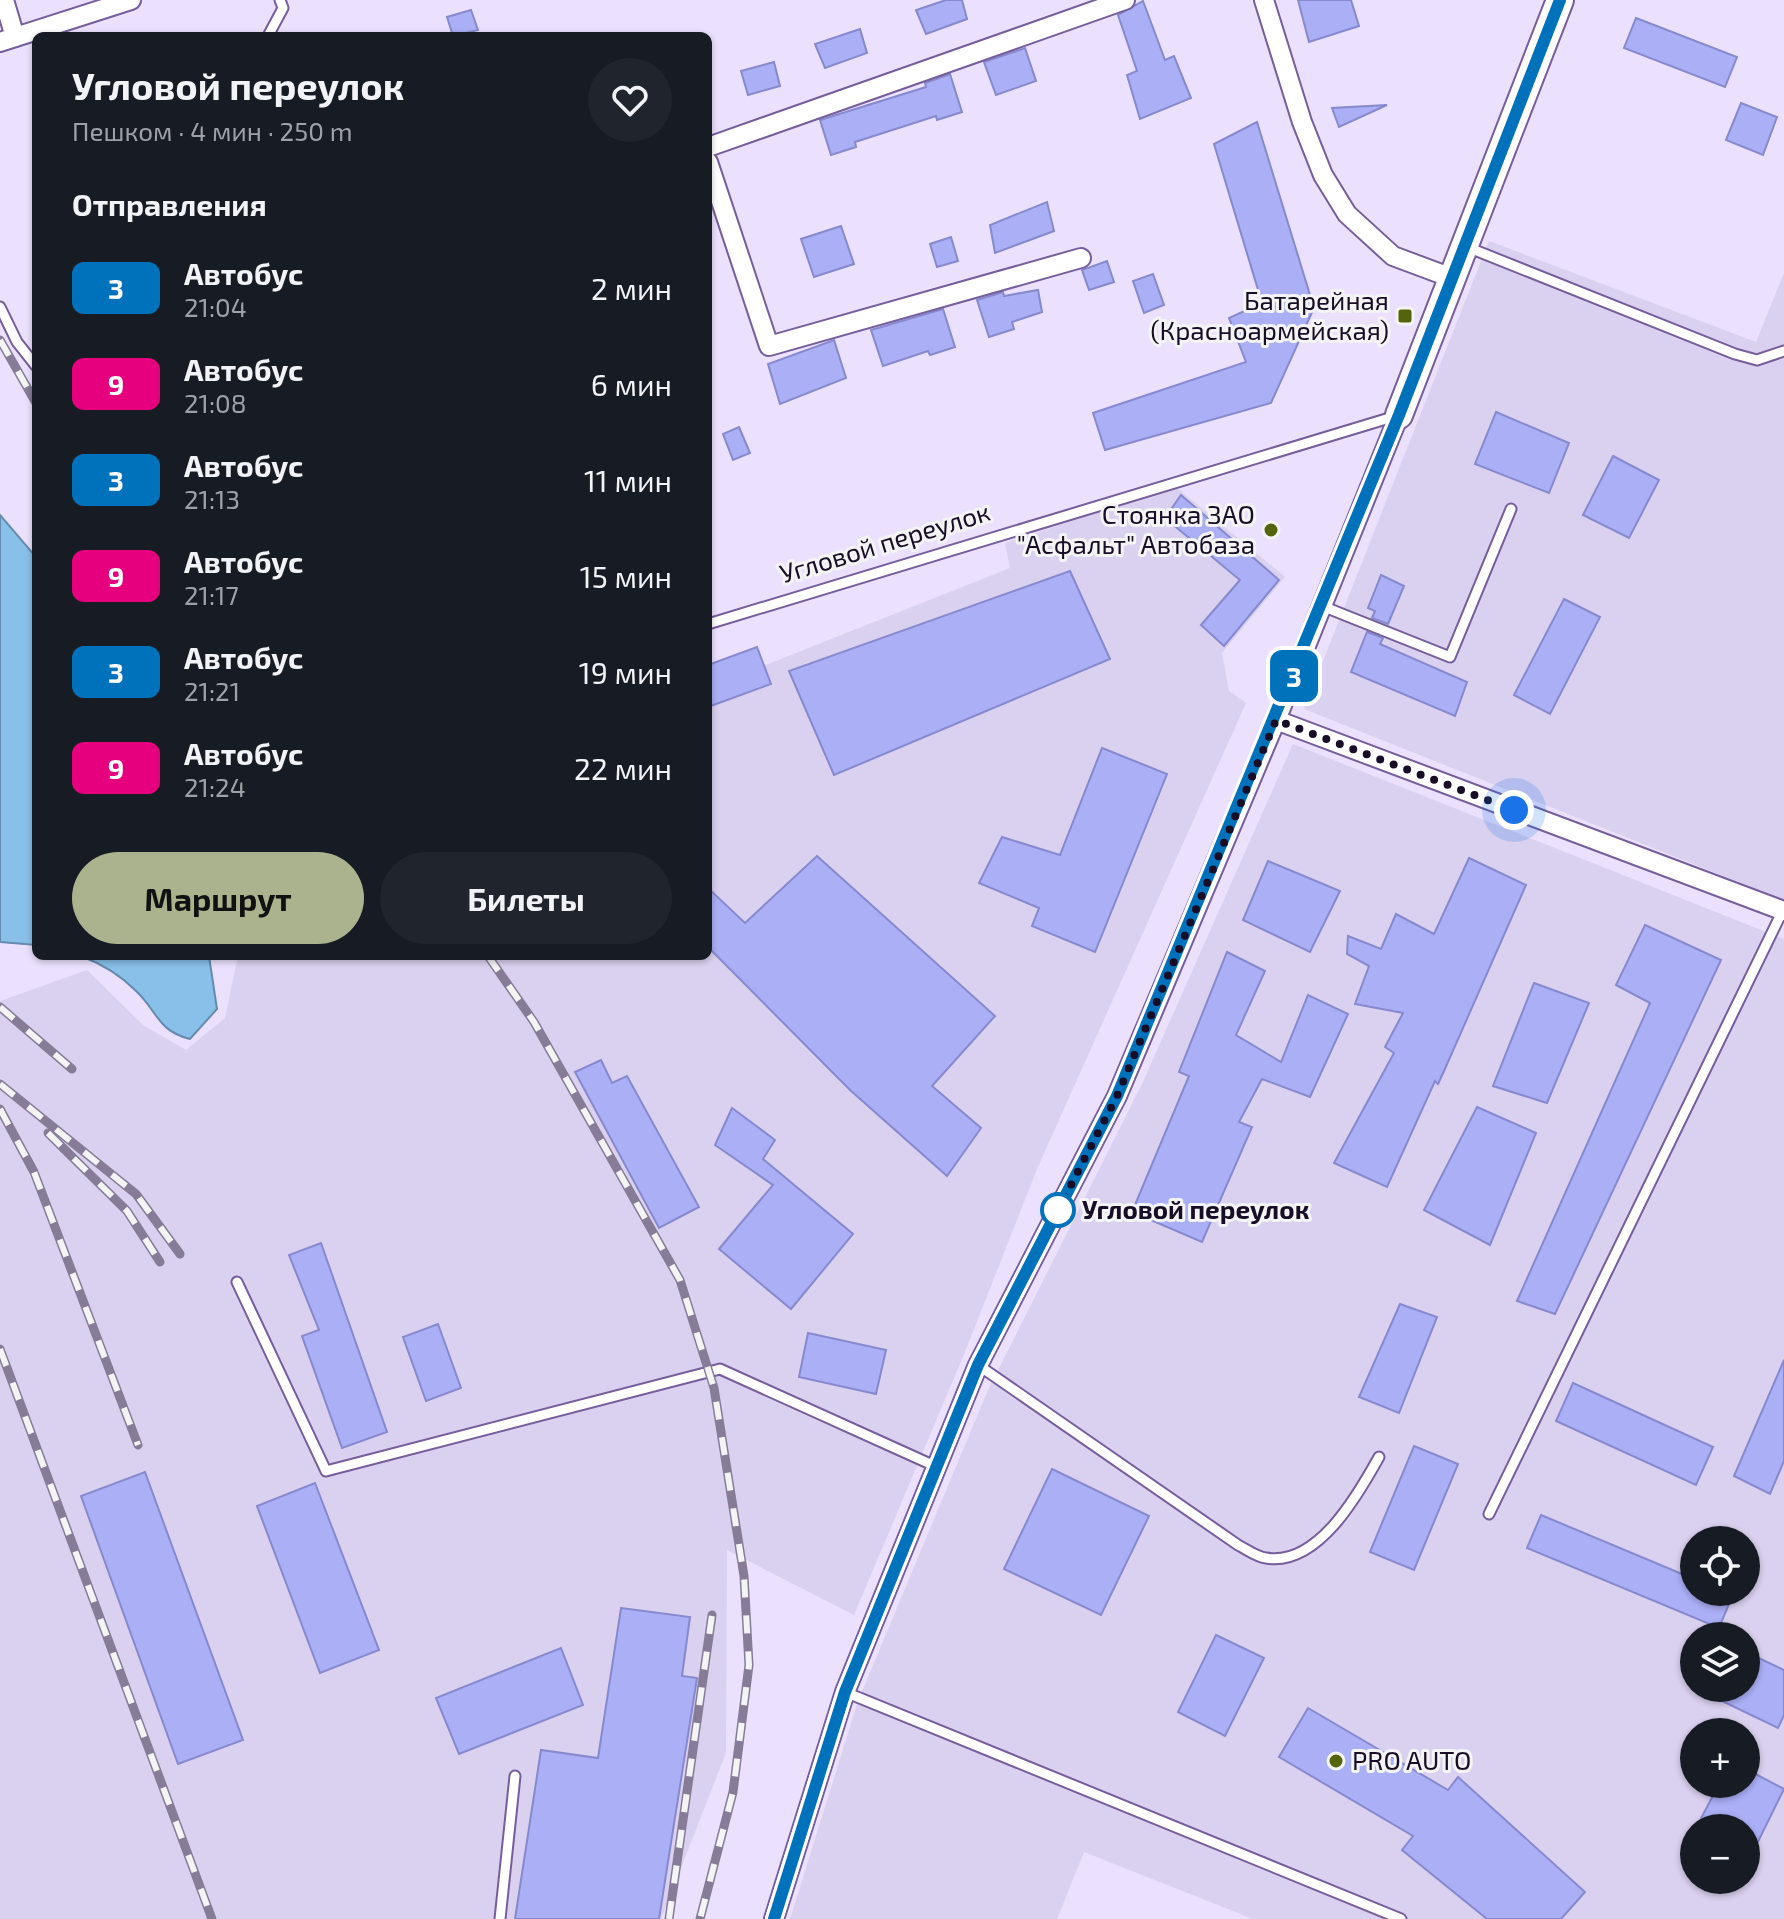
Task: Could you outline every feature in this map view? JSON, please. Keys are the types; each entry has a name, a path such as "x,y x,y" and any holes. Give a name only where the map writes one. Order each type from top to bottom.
{"street":[{"path":"4,0 8,40 32,32"},
{"path":"33,32 131,0"},
{"path":"712,146 1125,0"},
{"path":"1264,0 1302,122 1323,175 1347,214 1393,256 1452,278"},
{"path":"774,1919 845,1692 978,1365 1117,1096 1276,720 1399,415 1560,0"},
{"path":"712,174 769,346 1081,258"},
{"path":"1276,720 1783,911"}],"lane":[{"path":"270,32 283,8 280,0"},
{"path":"1464,246 1735,354 1757,360 1784,351"},
{"path":"0,307 17,342 32,361"},
{"name":"Угловой переулок","path":"712,623 1399,415"},
{"path":"1322,606 1450,657 1511,509"},
{"path":"1489,1514 1783,911"},
{"path":"237,1282 326,1471 720,1369 937,1467"},
{"path":"978,1365 1238,1545 1266,1558 1281,1557 1311,1546 1350,1509 1379,1457"},
{"path":"845,1692 1401,1919"},
{"path":"500,1919 515,1776"}],"shaded area":[{"path":"1489,241 1756,342 1784,273 1784,900 1304,709"},
{"path":"1176,487 1285,577 1222,653 1229,691 1246,703 1037,1169 965,1352 854,1615 727,1550 726,1753 661,1919 0,1919 0,1001 87,970 143,1025 186,1050 225,1018 237,960 712,960 712,679 758,668 1010,568 1005,543"},
{"path":"1293,744 1784,939 1784,1919 1253,1919 1084,1852 1057,1919 790,1919 858,1701 988,1390 1142,1084"}],"water":[{"path":"0,515 32,552 32,945 0,942"},
{"path":"90,960 210,960 217,1009 190,1039 179,1035 164,1026 143,998 123,979"}],"building":[{"path":"946,0 962,0 967,19 926,34 916,10"},
{"path":"1298,0 1351,0 1359,26 1309,42"},
{"path":"1143,1 1165,60 1174,56 1191,98 1140,119 1127,75 1137,71 1118,15"},
{"path":"471,10 478,30 452,32 447,17"},
{"path":"1636,18 1737,57 1725,87 1624,48"},
{"path":"860,29 867,53 825,68 815,44"},
{"path":"1025,48 1036,81 996,95 984,62"},
{"path":"774,62 780,86 748,95 741,71"},
{"path":"950,74 962,112 937,120 936,116 855,142 856,147 831,155 820,120 926,87 925,83"},
{"path":"1741,103 1777,117 1763,155 1726,140"},
{"path":"1387,105 1339,127 1332,108"},
{"path":"1257,122 1314,308 1271,403 1105,450 1093,413 1246,362 1229,318 1262,303 1214,144"},
{"path":"1047,202 1054,231 995,253 990,225"},
{"path":"841,226 854,264 814,277 801,239"},
{"path":"951,237 958,261 937,267 930,244"},
{"path":"1107,261 1114,282 1089,290 1082,270"},
{"path":"1153,274 1164,305 1144,313 1133,281"},
{"path":"1038,290 1042,312 1012,322 1014,329 989,337 977,300 1003,292 1004,296"},
{"path":"943,309 955,347 930,355 928,351 883,366 871,330"},
{"path":"834,340 846,378 780,404 768,364"},
{"path":"1496,412 1569,443 1549,493 1475,464"},
{"path":"739,427 750,453 733,460 723,434"},
{"path":"1613,456 1659,480 1629,538 1583,515"},
{"path":"1181,495 1279,580 1224,646 1201,625 1240,580 1165,518"},
{"path":"1070,571 1110,659 834,775 789,671"},
{"path":"1381,575 1404,586 1388,624 1372,618 1375,611 1368,608"},
{"path":"1564,599 1600,617 1550,714 1514,695"},
{"path":"1367,632 1383,638 1380,644 1467,682 1455,716 1351,672"},
{"path":"757,647 771,684 712,706 712,664"},
{"path":"1102,748 1167,774 1095,952 1032,926 1039,908 979,883 1002,837 1060,855"},
{"path":"817,856 995,1016 932,1086 981,1128 947,1176 850,1090 712,951 712,892 745,923"},
{"path":"1469,858 1526,885 1444,1071 1438,1084 1435,1081 1387,1187 1334,1163 1394,1053 1385,1047 1403,1013 1355,1004 1369,966 1347,954 1348,936 1381,949 1396,914 1434,934"},
{"path":"1268,861 1340,891 1310,952 1243,920"},
{"path":"1645,925 1721,960 1555,1314 1517,1301 1650,1003 1616,985"},
{"path":"1227,952 1265,971 1236,1035 1281,1062 1308,995 1348,1014 1310,1097 1262,1079 1239,1122 1252,1127 1202,1242 1132,1212 1189,1076 1179,1072"},
{"path":"1534,983 1589,1003 1547,1103 1493,1086"},
{"path":"601,1060 612,1083 627,1076 699,1207 659,1228 575,1072"},
{"path":"1477,1107 1536,1133 1490,1245 1424,1210"},
{"path":"732,1108 775,1140 763,1159 853,1234 791,1309 719,1249 773,1185 715,1145"},
{"path":"321,1243 387,1432 342,1448 302,1336 319,1330 289,1255"},
{"path":"1400,1304 1437,1317 1399,1413 1359,1397"},
{"path":"438,1324 461,1388 426,1401 403,1337"},
{"path":"808,1333 886,1350 876,1394 799,1377"},
{"path":"1784,1360 1784,1461 1770,1494 1734,1476"},
{"path":"1573,1383 1713,1447 1696,1485 1556,1421"},
{"path":"1414,1446 1458,1464 1414,1570 1370,1552"},
{"path":"1052,1469 1149,1516 1101,1615 1004,1569"},
{"path":"145,1472 243,1740 178,1764 81,1496"},
{"path":"315,1483 379,1650 320,1673 257,1506"},
{"path":"1541,1515 1680,1573 1680,1606 1728,1606 1722,1622 1705,1622 1527,1548"},
{"path":"621,1608 690,1617 682,1676 697,1678 659,1919 515,1919 541,1750 598,1758"},
{"path":"1216,1635 1264,1658 1225,1736 1178,1712"},
{"path":"561,1648 583,1705 459,1754 436,1698"},
{"path":"1760,1659 1784,1670 1784,1715 1778,1728 1724,1702 1760,1702"},
{"path":"1308,1708 1448,1790 1458,1777 1585,1892 1561,1919 1487,1919 1402,1850 1413,1836 1279,1757"},
{"path":"1760,1776 1784,1789 1760,1838 1760,1814 1703,1814 1712,1798 1760,1798"}],"railway":[{"path":"0,340 32,396"},
{"path":"491,960 534,1022 680,1280 714,1388 744,1576 749,1665 733,1792 700,1919"},
{"path":"0,1007 72,1069"},
{"path":"0,1084 136,1194 180,1254"},
{"path":"0,1109 34,1172 138,1445"},
{"path":"48,1133 127,1211 160,1262"},
{"path":"0,1349 212,1919"},
{"path":"669,1919 712,1615"}],"bus line":[{"name":"3","path":"774,1919 845,1692 978,1365 1117,1096 1276,720 1399,415 1560,0"}],"place":[{"name":"Батарейная (Красноармейская)","path":"1405,316"},
{"name":"Стоянка ЗАО \"Асфальт\" Автобаза","path":"1271,530"},
{"name":"Угловой переулок","path":"1058,1210"},
{"name":"PRO AUTO","path":"1336,1761"}],"route":[{"path":"1058,1210 1117,1096 1276,720 1514,810"}]}
